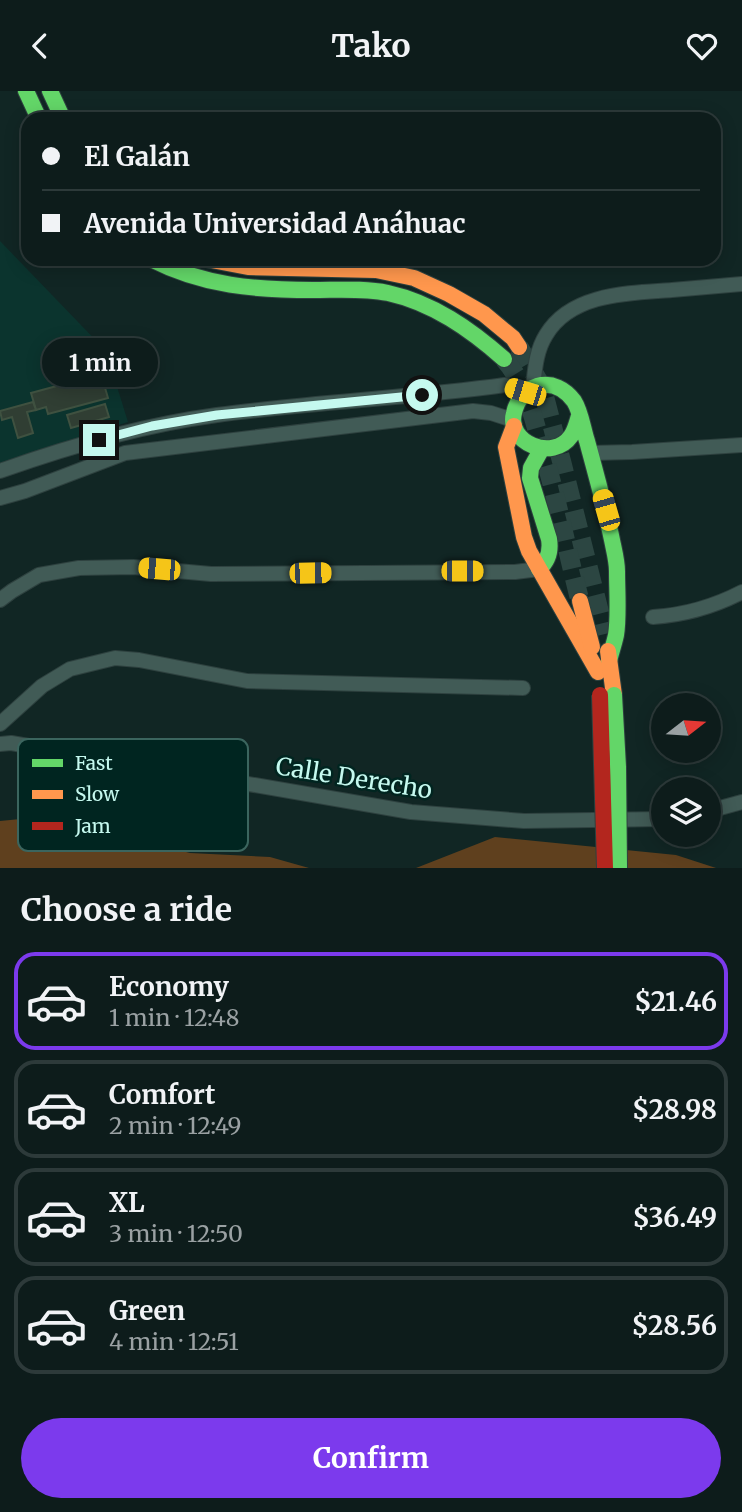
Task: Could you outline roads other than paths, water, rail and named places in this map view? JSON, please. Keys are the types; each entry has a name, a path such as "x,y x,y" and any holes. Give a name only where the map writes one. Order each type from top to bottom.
{"main road":[{"path":"26,91 35,112"},
{"path":"50,91 60,112"},
{"path":"166,266 200,279 245,288 355,290 407,298 469,330 504,359"},
{"path":"242,266 376,270 414,278 441,289 484,314 513,338 519,347"},
{"path":"546,384 569,394 576,404 606,510 617,568 615,634 604,666 539,569 524,537 506,447 514,423 515,405 529,389 546,384"},
{"path":"559,448 569,440 579,417"},
{"path":"514,423 518,435 532,447 590,453"},
{"path":"539,569 546,563 550,547 530,478 531,468 541,450"},
{"path":"580,601 604,666"},
{"path":"605,634 604,666 618,767 619,868"},
{"path":"605,868 607,695"}],"street":[{"path":"0,471 46,455 152,426 217,415 505,385 529,389 536,356 546,334 562,317 581,305 607,296 742,284"},
{"path":"0,498 125,453 473,411 491,412 514,423"},
{"path":"590,453 742,445"},
{"path":"0,600 38,575 79,568 133,567 211,574 515,572 539,569"},
{"path":"653,617 676,615 727,600 742,592"},
{"path":"0,724 42,686 70,669 115,658 139,660 247,681 523,688"},
{"name":"Calle Derecho","path":"0,744 18,744"},
{"name":"Calle Derecho","path":"248,784 411,812 524,821 651,819"},
{"path":"721,807 742,801"}],"tunnel":[{"path":"519,347 542,387 605,634"},
{"path":"504,359 518,379 532,412 580,601"}]}
